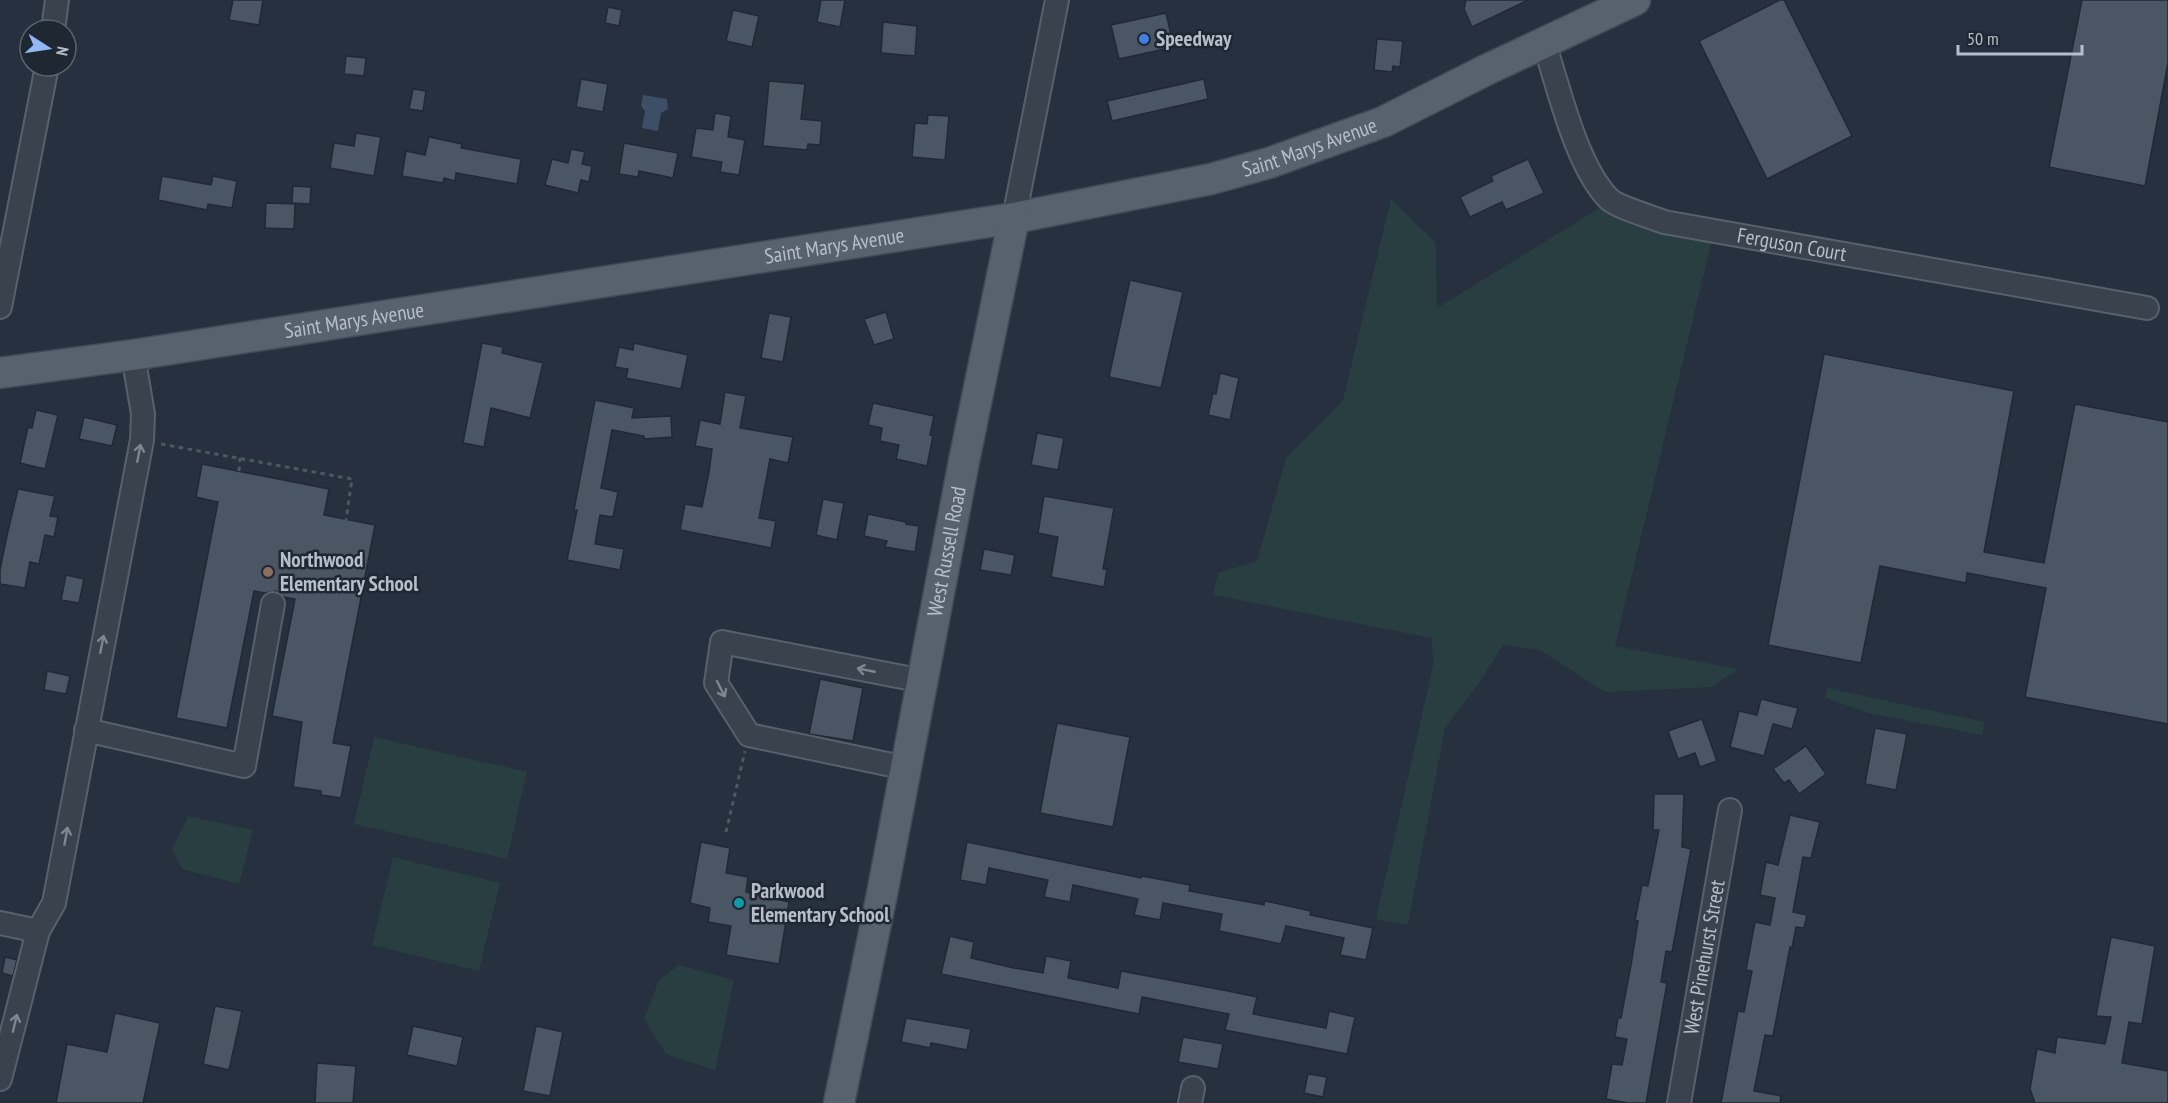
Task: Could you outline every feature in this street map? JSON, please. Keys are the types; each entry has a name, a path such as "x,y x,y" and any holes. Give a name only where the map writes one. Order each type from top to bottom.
{"main road":[{"name":"Saint Marys Avenue","path":"0,373 133,355 1014,218 1193,183 1269,163 1383,122 1486,70 1635,0"},
{"name":"West Russell Road","path":"839,1103 924,681 964,461 1014,218"}],"street":[{"path":"55,18 57,0"},
{"name":"West Russell Road","path":"1014,218 1057,0"},
{"name":"Ferguson Court","path":"1544,43 1589,173 1611,201 1664,222 2147,308"},
{"path":"0,307 44,78"},
{"path":"0,1079 38,931 54,903 142,440 143,414 133,355"},
{"path":"86,730 244,766 273,604"},
{"path":"906,768 749,735 716,683 722,642 924,681"},
{"name":"West Pinehurst Street","path":"1679,1103 1730,810"},
{"path":"0,923 38,931"}],"path":[{"path":"142,440 352,479 346,519"},
{"path":"239,471 240,458"},
{"path":"726,832 749,735"}],"green space":[{"path":"1391,199 1436,243 1437,308 1611,201 1714,231 1615,646 1738,669 1712,687 1605,692 1540,650 1503,645 1479,683 1445,728 1408,925 1376,919 1433,666 1432,638 1213,595 1218,573 1257,561 1286,458 1343,400"},
{"path":"1827,688 1985,722 1982,735 1869,713 1825,698"},
{"path":"374,737 527,772 507,859 354,824"},
{"path":"188,816 253,830 239,884 182,869 172,850"},
{"path":"393,857 500,883 479,971 372,945"},
{"path":"679,965 734,980 715,1070 666,1054 644,1019 659,980"}],"water":[{"path":"643,95 667,99 668,109 661,113 658,131 642,128 645,111 641,106"}],"building":[{"path":"233,0 263,0 259,25 229,20"},
{"path":"821,0 845,0 840,27 817,22"},
{"path":"1466,0 1528,0 1472,27 1464,9"},
{"path":"1784,0 1852,136 1767,179 1699,41"},
{"path":"2082,0 2168,0 2168,63 2145,186 2049,167"},
{"path":"608,7 622,10 619,26 605,23"},
{"path":"733,10 759,16 752,47 726,41"},
{"path":"1166,13 1174,47 1119,59 1111,25"},
{"path":"883,22 917,26 915,56 881,53"},
{"path":"1377,39 1403,41 1400,67 1393,66 1392,72 1374,70"},
{"path":"346,56 366,58 364,76 344,74"},
{"path":"581,79 608,84 603,112 576,107"},
{"path":"1204,79 1208,99 1112,121 1107,101"},
{"path":"769,81 805,84 801,119 822,121 820,145 808,144 807,150 763,146"},
{"path":"413,89 426,91 423,111 409,109"},
{"path":"715,113 731,116 728,137 745,140 739,175 720,172 722,162 691,157 696,128 713,130"},
{"path":"928,115 949,116 945,160 912,157 915,123 927,124"},
{"path":"356,133 381,137 374,176 330,168 334,143 354,146"},
{"path":"429,137 462,144 461,148 521,159 517,184 456,173 455,181 444,178 443,183 402,176 406,151 425,155"},
{"path":"624,143 678,153 673,178 639,171 638,177 619,174"},
{"path":"571,149 585,152 582,164 592,166 589,182 581,180 578,193 545,185 552,159 568,163"},
{"path":"1528,159 1544,193 1506,210 1502,202 1470,217 1460,197 1493,181 1491,176"},
{"path":"162,176 211,185 213,176 237,181 232,208 208,204 207,210 158,200"},
{"path":"293,186 311,187 310,204 292,203"},
{"path":"266,203 295,204 294,229 265,228"},
{"path":"1130,280 1183,292 1161,388 1109,377"},
{"path":"886,312 894,339 874,345 864,319"},
{"path":"769,313 791,317 783,362 761,358"},
{"path":"482,343 503,347 502,353 543,363 530,418 491,408 484,447 463,443"},
{"path":"634,343 688,355 681,389 626,378 628,369 615,367 619,347 633,350"},
{"path":"1824,354 2014,391 1984,552 2044,563 2075,404 2168,422 2168,724 2025,697 2046,588 1967,573 1966,583 1880,566 1861,663 1768,645"},
{"path":"1220,373 1239,378 1230,420 1208,415 1213,393 1216,394"},
{"path":"725,392 746,396 740,428 793,437 788,463 770,459 759,518 776,521 771,548 680,530 685,504 702,507 709,472 712,449 695,446 700,420 720,424"},
{"path":"595,400 634,408 632,418 671,416 672,437 644,439 644,436 612,430 601,488 618,492 613,517 600,515 595,544 624,549 620,570 567,560"},
{"path":"873,403 934,416 927,466 896,459 899,445 880,441 882,428 868,425"},
{"path":"36,410 58,415 45,469 20,463 28,427 32,428"},
{"path":"84,417 117,425 112,446 79,439"},
{"path":"1037,433 1064,438 1058,470 1031,465"},
{"name":"Northwood Elementary School","path":"202,464 329,489 324,515 375,525 333,743 351,746 341,798 321,795 321,791 293,787 302,722 272,716 295,599 284,597 276,591 265,593 254,591 227,728 176,718 218,502 196,497"},
{"path":"18,489 55,496 50,516 58,517 54,537 45,535 39,564 30,562 25,588 0,584 0,570"},
{"path":"1044,496 1114,508 1103,569 1107,569 1104,587 1051,577 1058,537 1038,533"},
{"path":"823,499 844,503 837,540 816,535"},
{"path":"868,514 919,526 915,552 885,547 887,541 864,536"},
{"path":"984,549 1015,555 1011,575 980,570"},
{"path":"66,575 84,579 79,603 61,600"},
{"path":"47,671 70,676 66,694 44,690"},
{"path":"820,679 863,688 853,741 809,734"},
{"path":"1761,699 1798,708 1792,729 1773,724 1764,756 1730,747 1739,711 1757,715"},
{"path":"1702,719 1717,761 1700,767 1695,753 1678,759 1668,731"},
{"path":"1057,723 1130,737 1113,827 1040,813"},
{"path":"1875,728 1907,734 1896,790 1865,784"},
{"path":"1806,746 1826,774 1799,794 1789,780 1784,783 1773,769"},
{"path":"1654,794 1684,794 1682,847 1691,849 1672,952 1666,951 1661,982 1667,983 1646,1103 1628,1103 1606,1099 1612,1064 1622,1065 1627,1039 1615,1037 1631,965 1638,921 1635,920 1642,885 1648,886 1659,830 1653,830"},
{"path":"1790,815 1820,822 1811,858 1803,857 1793,912 1807,915 1804,928 1796,927 1773,1036 1765,1035 1754,1091 1781,1096 1780,1103 1721,1103 1738,1011 1744,1012 1752,971 1746,970 1755,922 1770,925 1775,898 1760,895 1766,862 1778,865"},
{"name":"Parkwood Elementary School","path":"701,842 730,848 726,873 748,877 746,892 789,902 779,964 726,955 731,926 708,922 710,908 690,903"},
{"path":"967,842 1141,878 1142,876 1190,885 1189,891 1264,905 1265,901 1311,911 1310,915 1373,928 1366,960 1340,955 1344,938 1286,926 1281,944 1219,931 1222,914 1163,903 1160,920 1134,915 1138,899 1073,885 1070,902 1044,897 1048,880 989,868 986,885 960,880"},
{"path":"950,936 974,942 971,958 1014,968 1043,973 1046,956 1071,961 1068,978 1118,988 1121,971 1257,997 1253,1014 1326,1028 1329,1011 1355,1017 1347,1054 1225,1030 1229,1014 1142,997 1139,1014 941,974"},
{"path":"2111,937 2155,946 2142,1024 2129,1022 2122,1063 2168,1071 2168,1103 2035,1103 2030,1089 2037,1049 2055,1053 2057,1037 2105,1044 2111,1017 2096,1016"},
{"path":"5,957 17,960 13,976 2,973"},
{"path":"215,1006 242,1011 229,1070 203,1064"},
{"path":"115,1013 160,1023 143,1103 56,1103 67,1044 107,1052"},
{"path":"906,1018 971,1029 967,1050 931,1043 930,1048 901,1042"},
{"path":"413,1026 463,1037 457,1066 407,1055"},
{"path":"536,1026 563,1032 550,1096 523,1091"},
{"path":"1183,1037 1223,1044 1218,1069 1178,1062"},
{"path":"317,1063 356,1066 353,1103 315,1103"},
{"path":"1308,1074 1327,1077 1323,1097 1304,1093"}],"place":[{"name":"Speedway","path":"1144,39"},
{"name":"Northwood Elementary School","path":"268,572"},
{"name":"Parkwood Elementary School","path":"739,903"}]}
